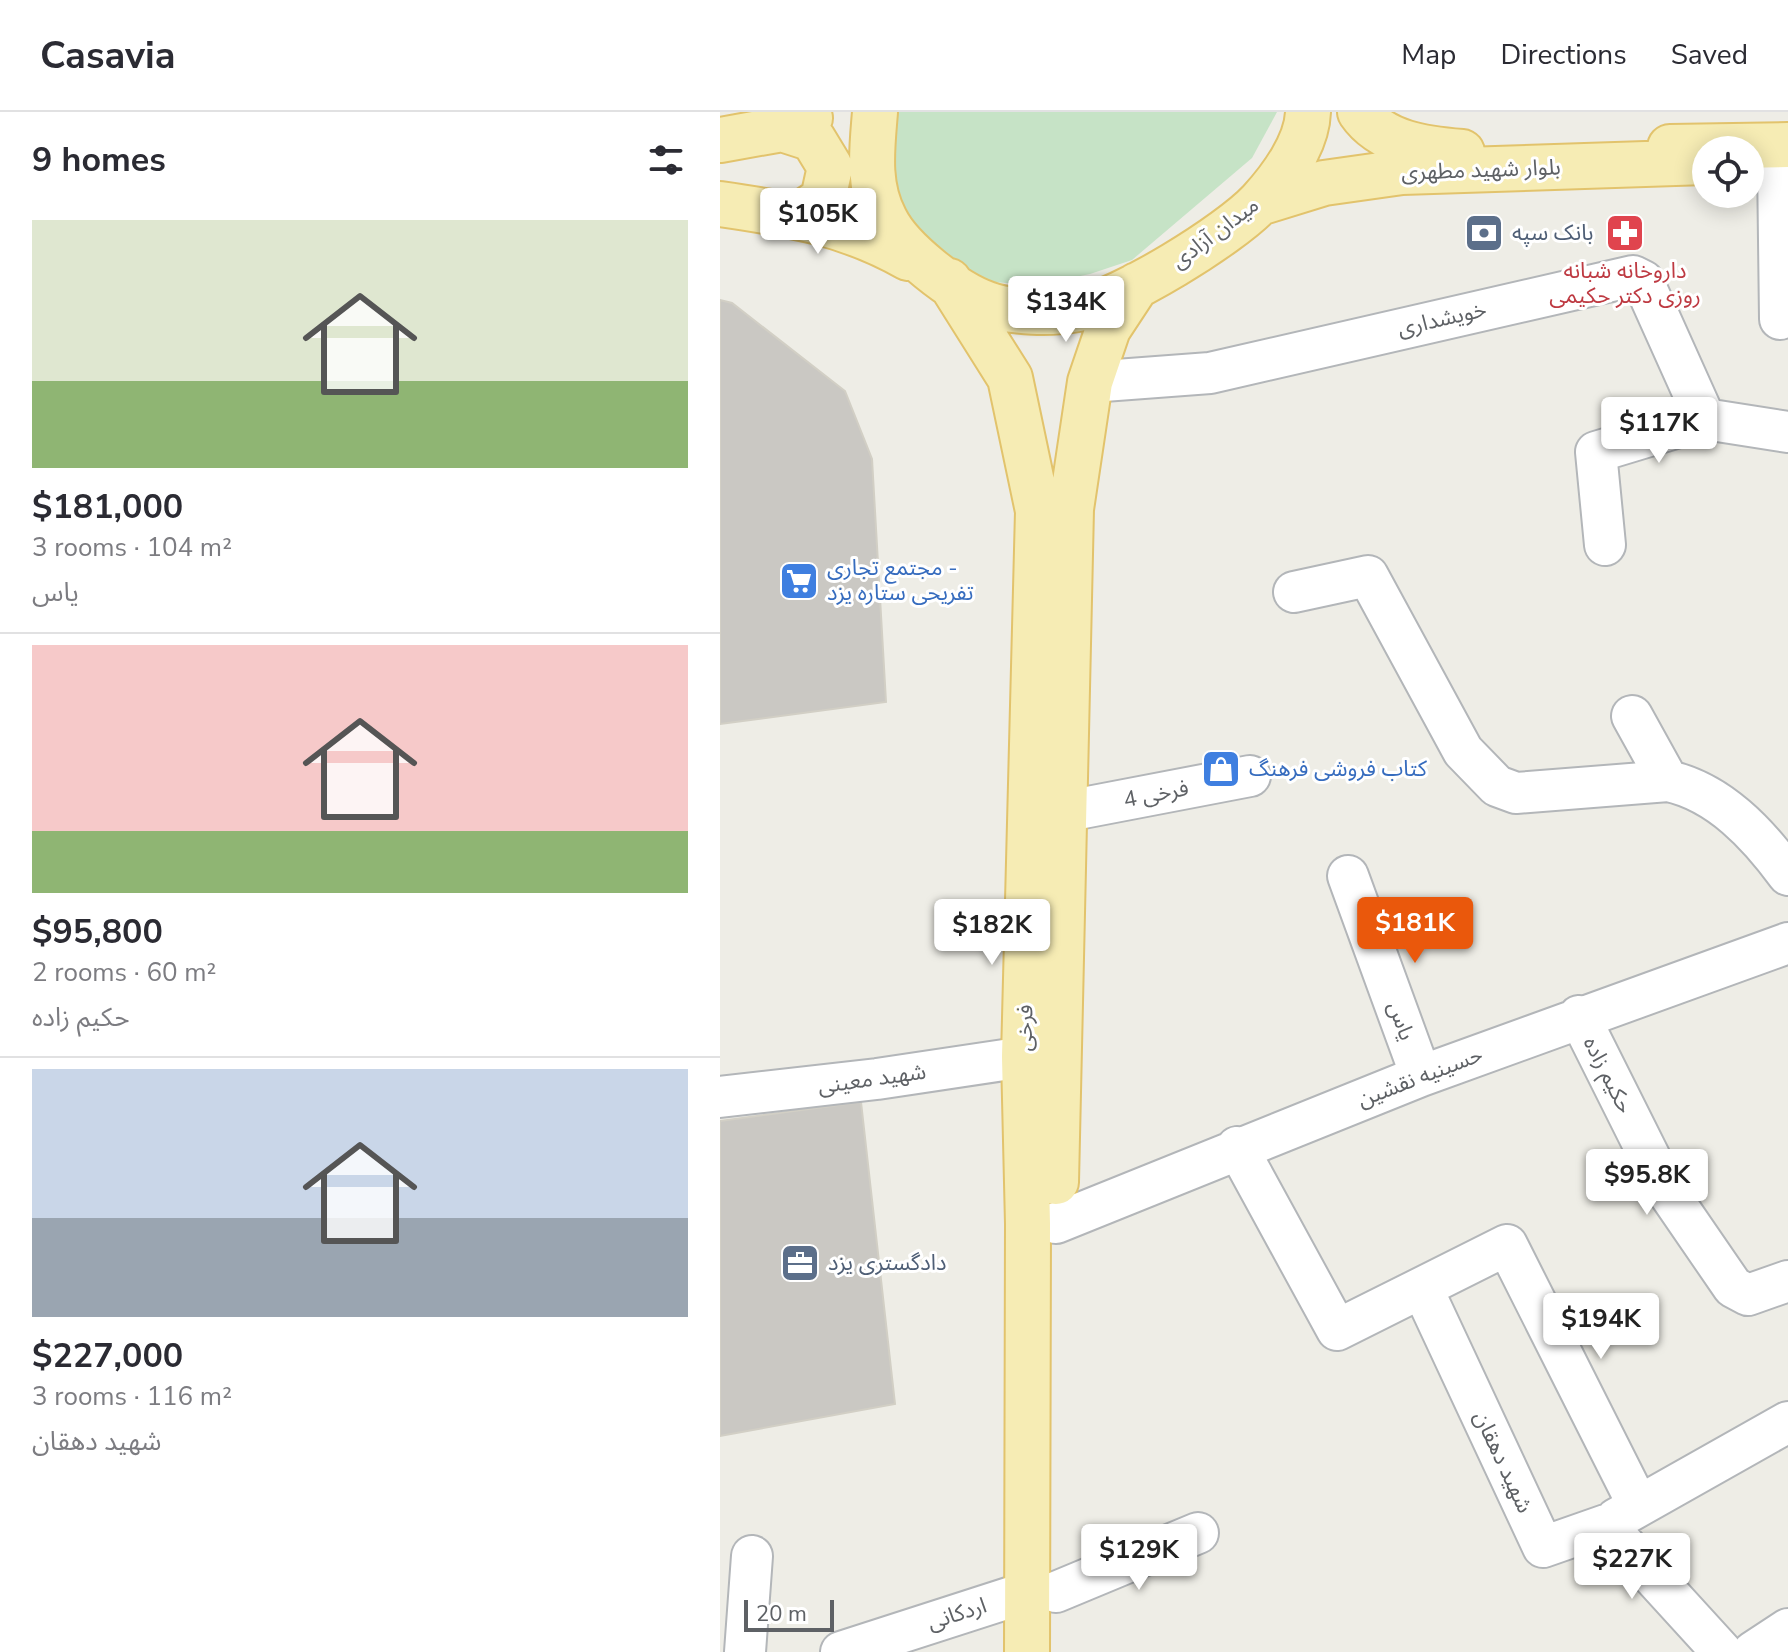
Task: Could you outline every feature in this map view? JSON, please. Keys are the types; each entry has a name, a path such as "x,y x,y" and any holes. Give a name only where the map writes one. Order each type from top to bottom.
{"main road":[{"path":"720,140 782,129 824,112"},
{"name":"میدان آزادی","path":"875,112 870,168 885,220 938,274 986,304 1038,312 1079,309 1137,285 1206,244 1259,203 1289,165 1308,123 1308,112"},
{"name":"بلوار شهید مطهری","path":"1360,112 1368,123 1414,148 1462,152 1776,157"},
{"path":"782,129 813,139 830,167 823,199 796,217"},
{"name":"بلوار شهید مطهری","path":"1259,203 1324,183 1402,172 1692,162"},
{"path":"720,204 796,217 870,236 938,274"},
{"name":"فرخی","path":"938,274 1010,378 1038,511 1024,1057 1041,1592 1056,1652"},
{"name":"فرخی","path":"1027,1652 1041,1592 1056,1223 1062,812 1071,509 1090,382 1108,329 1137,285"}],"street":[{"path":"1776,157 1780,319"},
{"name":"خویشداری","path":"1090,382 1210,373 1633,276 1643,281 1705,419"},
{"path":"1605,545 1596,452 1705,419 1788,432"},
{"path":"1294,592 1368,576 1463,751 1497,786 1516,793 1668,781 1689,786 1737,817 1788,875"},
{"path":"1632,716 1668,781"},
{"name":"فرخی 4","path":"1062,812 1250,776"},
{"name":"یاس","path":"1348,876 1421,1076"},
{"name":"حسینیه نقشین","path":"1056,1223 1237,1147 1421,1076 1579,1016 1788,943"},
{"name":"حکیم زاده","path":"1579,1016 1665,1188 1733,1287 1748,1295 1788,1281"},
{"name":"شهید معینی","path":"720,1097 877,1079 1024,1057"},
{"path":"1237,1147 1337,1330 1423,1290 1507,1245 1622,1515 1722,1652"},
{"name":"شهید دهقان","path":"1423,1290 1543,1547 1622,1515"},
{"path":"1622,1515 1788,1422"},
{"name":"اردکانی","path":"841,1652 1041,1592 1198,1533"},
{"path":"745,1652 752,1556"},
{"path":"1753,1652 1788,1629"}],"green space":[{"path":"892,112 1277,112 1252,158 1132,260 1090,274 1036,285 992,282 957,267 896,205 884,170"}],"building":[{"name":"مجتمع تجاری - تفریحی ستاره یزد","path":"720,300 732,303 845,391 872,459 886,702 720,724"},
{"name":"دادگستری یزد","path":"861,1102 895,1404 720,1436 720,1121"}],"place":[{"name":"بانک سپه","path":"1484,233"},
{"name":"داروخانه شبانه روزی دکتر حکیمی","path":"1625,233"},
{"name":"مجتمع تجاری - تفریحی ستاره یزد","path":"799,581"},
{"name":"کتاب فروشی فرهنگ","path":"1221,769"},
{"name":"دادگستری یزد","path":"800,1263"}]}
